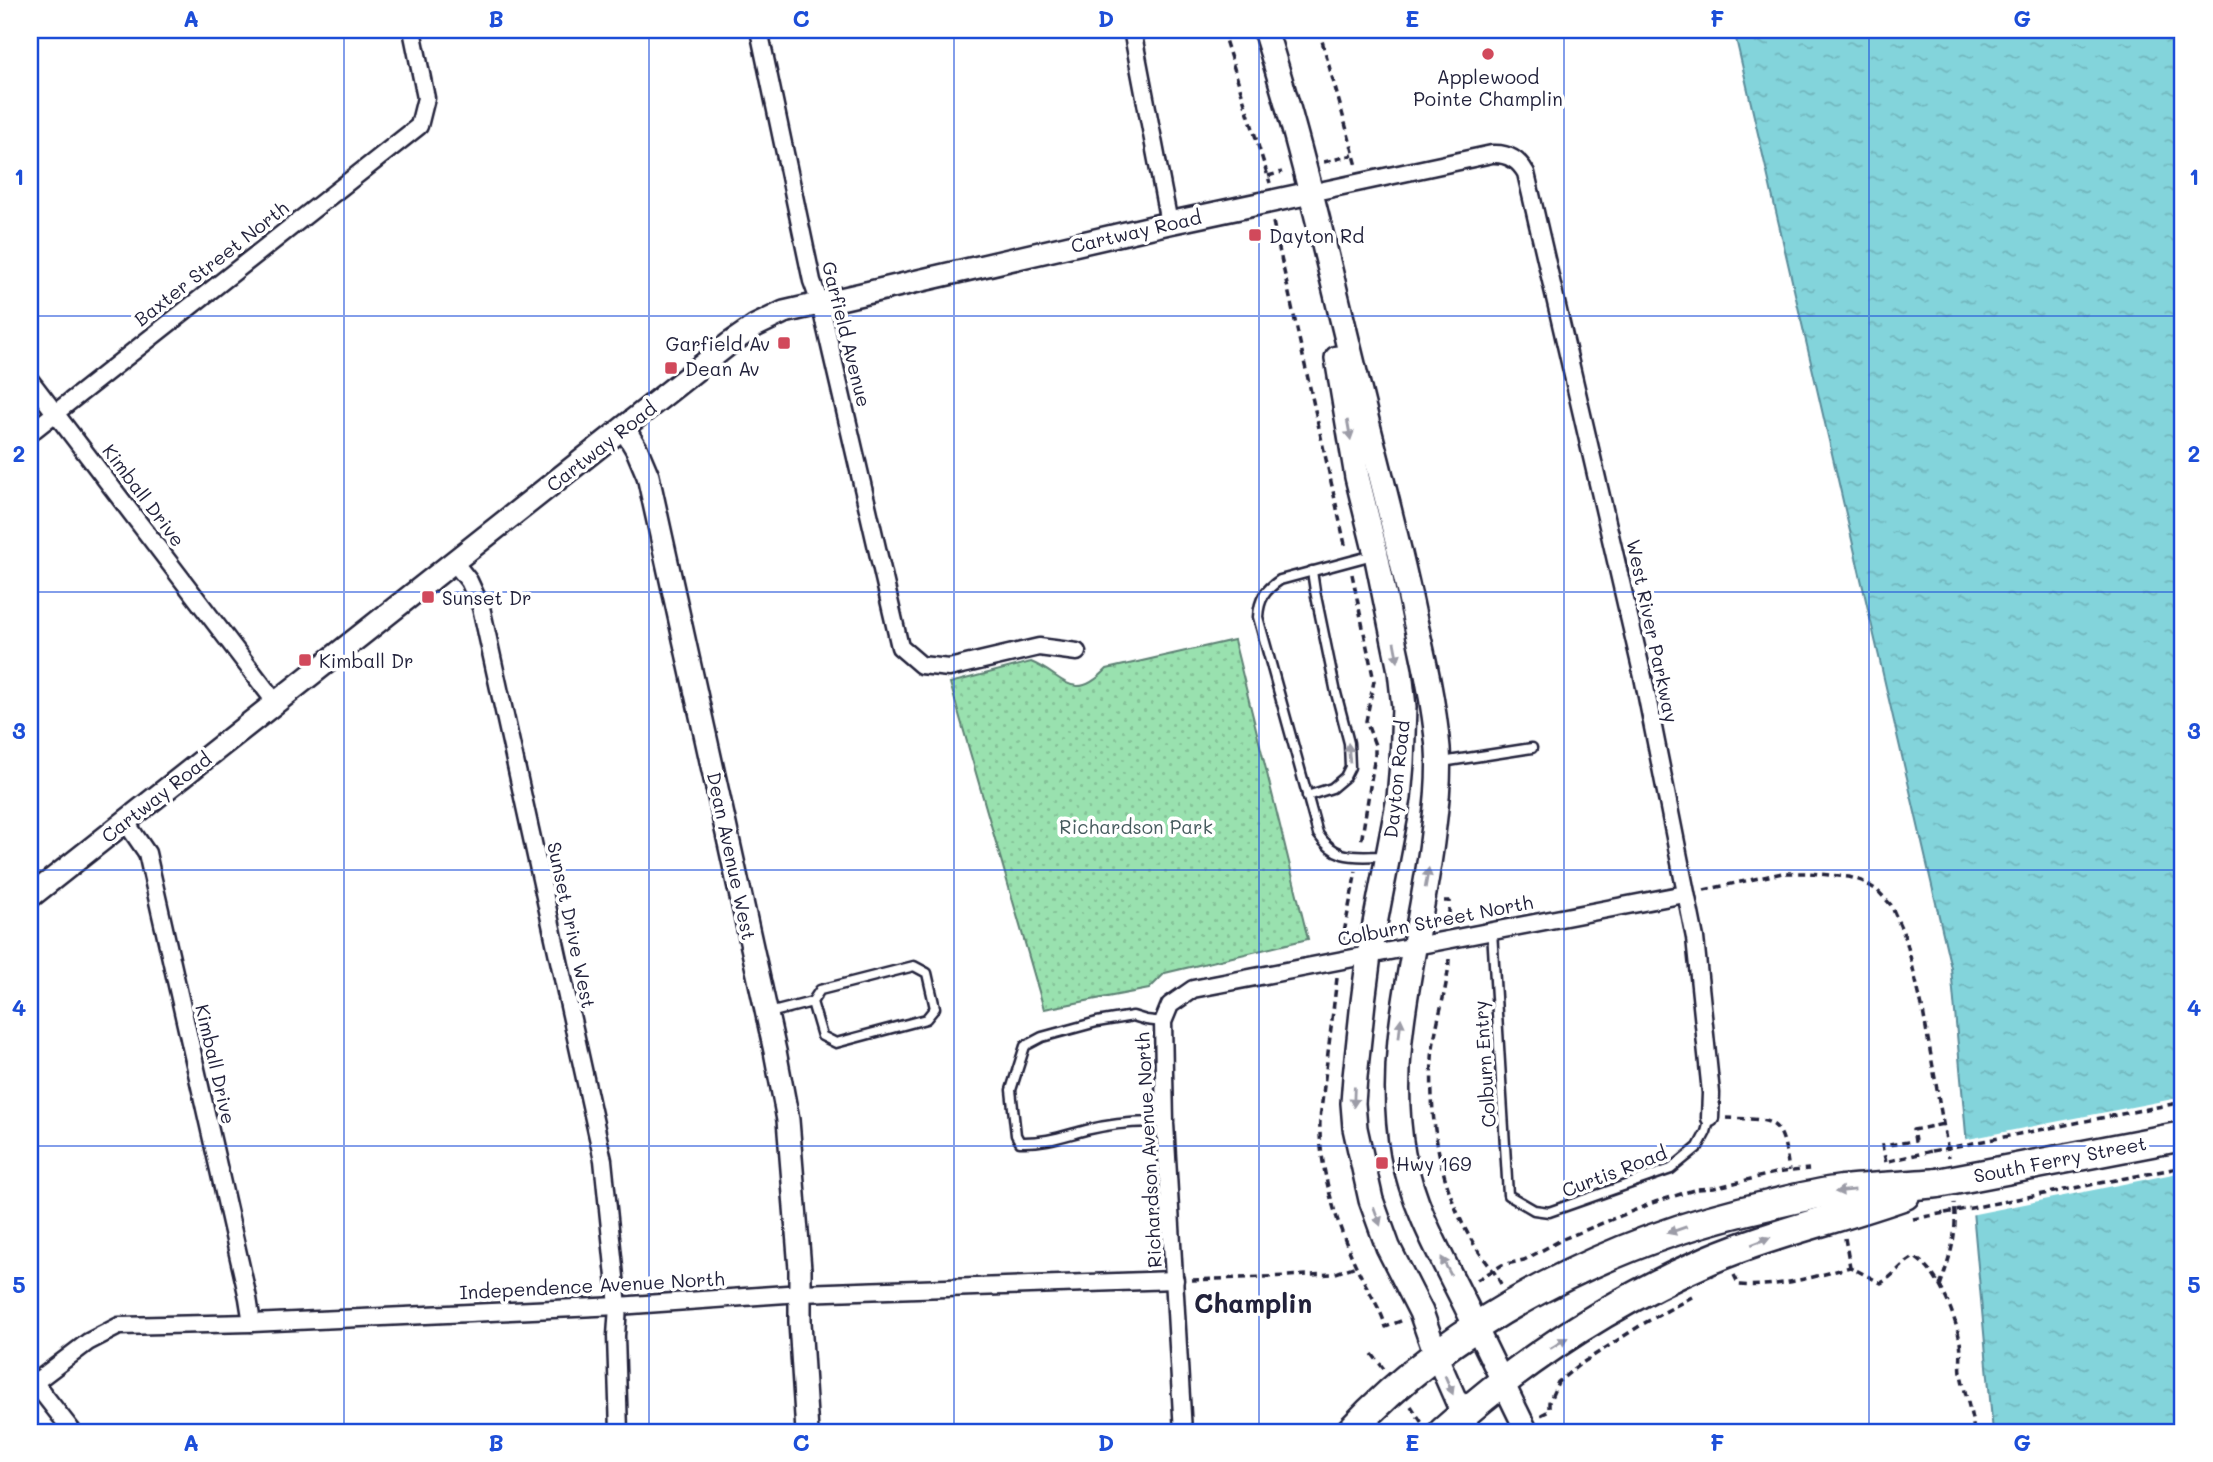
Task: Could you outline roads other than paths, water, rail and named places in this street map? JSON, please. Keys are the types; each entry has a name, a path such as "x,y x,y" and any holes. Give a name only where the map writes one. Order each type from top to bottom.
{"highway":[{"name":"South Ferry Street","path":"1947,1180 2183,1136"},
{"path":"1350,1432 1436,1355 1476,1327 1569,1275 1650,1240 1742,1210 1841,1191 1947,1180"},
{"path":"1458,1427 1502,1381 1626,1302 1710,1260 1790,1230 1852,1214 1947,1180"}],"main road":[{"name":"Dayton Road","path":"1265,30 1304,166 1400,549 1433,708 1438,788 1415,946 1402,1010 1397,1058 1399,1127 1416,1202 1476,1327"},
{"name":"Dayton Road","path":"1310,193 1357,477 1400,671 1404,707 1399,798 1369,956 1355,1077 1353,1103 1358,1151 1371,1200 1388,1247 1421,1312 1436,1355"}],"street":[{"name":"Baxter Street North","path":"30,433 419,126 426,98 412,30"},
{"name":"Garfield Avenue","path":"759,30 812,281 820,303 900,647 920,665 949,668 1040,648 1077,652"},
{"path":"1132,30 1170,223"},
{"name":"Cartway Road","path":"30,897 755,326 784,312 820,303 1170,223 1492,154 1506,155 1518,162"},
{"name":"West River Parkway","path":"1518,162 1526,173 1531,188 1637,650 1695,938 1711,1093 1710,1118"},
{"name":"Kimball Drive","path":"30,380 276,703"},
{"name":"Dean Avenue West","path":"624,428 638,450 648,475 775,1051 788,1121 801,1293 800,1322 807,1432"},
{"name":"Sunset Drive West","path":"454,562 469,581 481,607 603,1160 618,1306 616,1336 619,1432"},
{"name":"Kimball Drive","path":"125,821 147,853 252,1323"},
{"name":"Colburn Street North","path":"1193,989 1685,894"},
{"name":"Richardson Avenue North","path":"1183,1432 1165,1123 1163,1022 1170,1005 1193,989"},
{"name":"Independence Avenue North","path":"31,1382 88,1342 119,1326 252,1323 618,1306 801,1293 1175,1280"},
{"path":"1476,1327 1527,1432"},
{"path":"1436,1355 1458,1427"},
{"path":"31,1382 73,1432"}],"lane":[{"path":"1388,856 1343,855 1327,848 1318,834 1258,617 1259,601 1269,587 1280,580 1400,549"},
{"path":"1307,796 1332,788 1345,777 1350,766 1349,743 1312,571"},
{"path":"1438,763 1532,748"},
{"name":"Colburn Entry","path":"1492,931 1508,1195"},
{"path":"766,1014 812,1002 820,990 915,966 927,973 935,1008 926,1019 836,1043 822,1037 812,1002"},
{"path":"1163,1022 1133,1016 1097,1022 1042,1037 1025,1046 1011,1090 1016,1135 1020,1142 1039,1143 1088,1129 1145,1122 1165,1123"},
{"name":"Curtis Road","path":"1508,1195 1534,1210 1549,1212 1671,1169 1698,1147 1710,1118"}],"water":[{"path":"1734,30 2183,30 2183,1432 1993,1432 1951,968"}],"place":[{"name":"Applewood Pointe Champlin","path":"1488,54"},
{"name":"Dayton Rd","path":"1255,235"},
{"name":"Garfield Av","path":"784,343"},
{"name":"Dean Av","path":"671,368"},
{"name":"Sunset Dr","path":"428,597"},
{"name":"Kimball Dr","path":"305,660"},
{"name":"Hwy 169","path":"1382,1163"}],"district":[{"name":"Champlin","path":"1253,1303"}],"park label":[{"name":"Richardson Park","path":"1136,826"}]}
